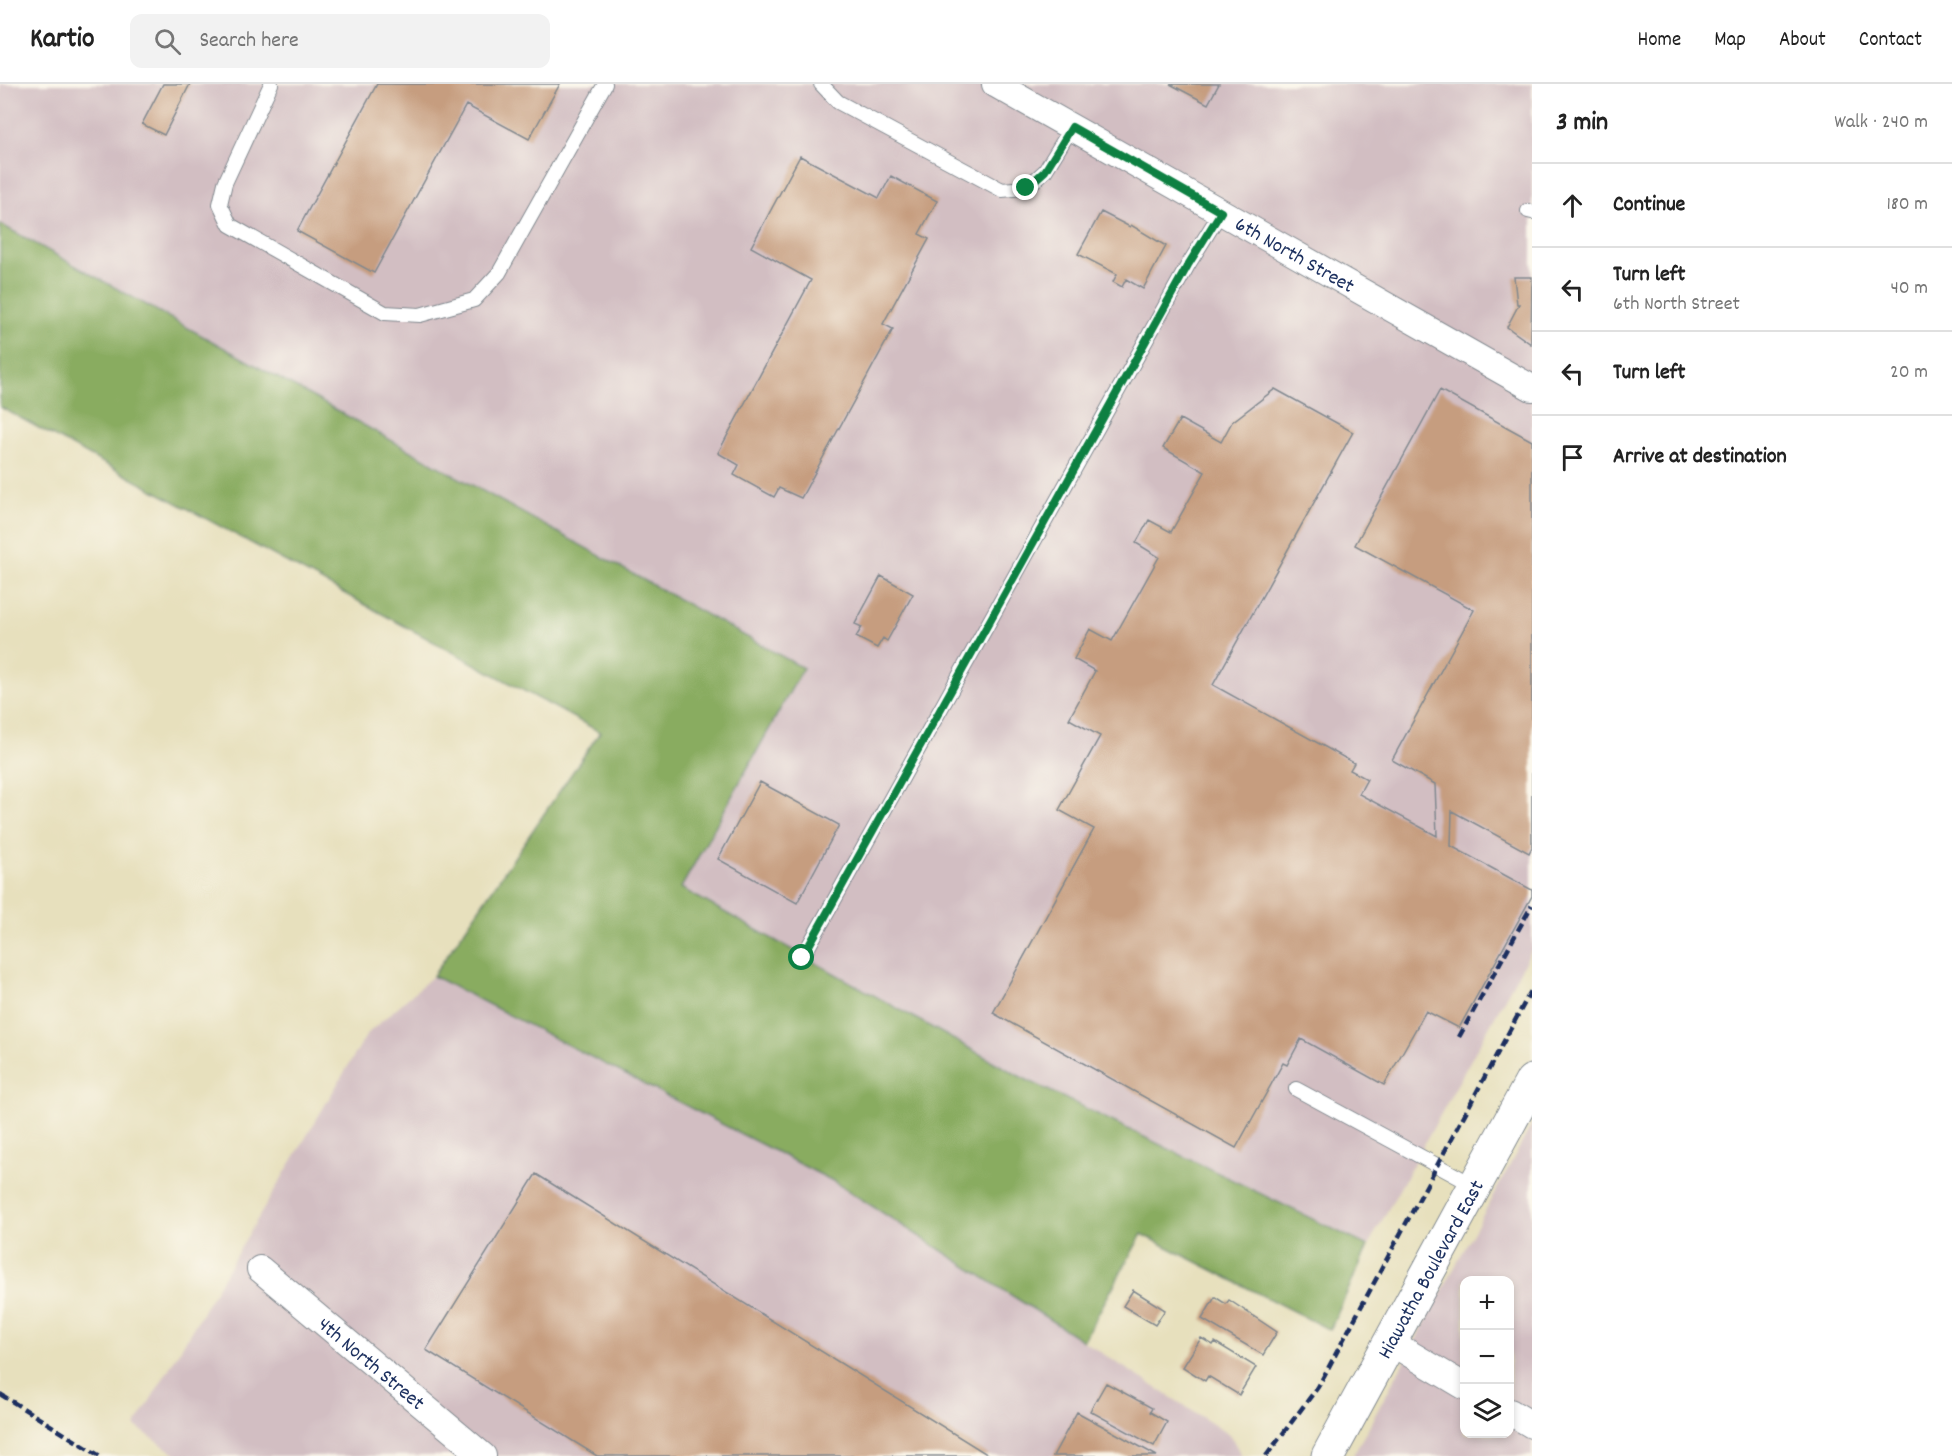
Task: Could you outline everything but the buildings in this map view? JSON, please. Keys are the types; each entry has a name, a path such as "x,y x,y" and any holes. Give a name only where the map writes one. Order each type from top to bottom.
{"street":[{"name":"6th North Street","path":"995,84 1532,388"},
{"name":"Hiawatha Boulevard East","path":"1328,1456 1532,1081"},
{"name":"4th North Street","path":"260,1269 483,1456"},
{"path":"1390,1342 1461,1384"},
{"path":"1514,1415 1532,1425"}],"lane":[{"path":"271,84 225,183 220,204 230,225 386,312 420,315 474,300 499,273 605,84"},
{"path":"821,84 838,102 1002,190 1026,188 1045,171 1072,127"},
{"path":"802,958 1221,212"},
{"path":"1296,1089 1475,1186"}],"shaded area":[{"path":"0,84 1532,84 1532,949 1368,1246 1021,1077 681,888 803,668 0,224"},
{"path":"433,976 833,1181 1230,1435 1242,1456 178,1456 135,1426 367,1034"},
{"path":"1532,1124 1532,1456 1353,1456"}],"green space":[{"path":"0,224 803,668 681,888 1021,1077 1368,1246 1330,1330 1142,1234 1083,1341 833,1181 433,976 600,732 0,407"}],"railway":[{"path":"1459,1037 1532,905"},
{"path":"1266,1456 1318,1387 1532,989"},
{"path":"0,1394 100,1456"}],"route":[{"path":"802,958 1188,265 1221,212 1072,127 1045,171 1026,188"}]}
